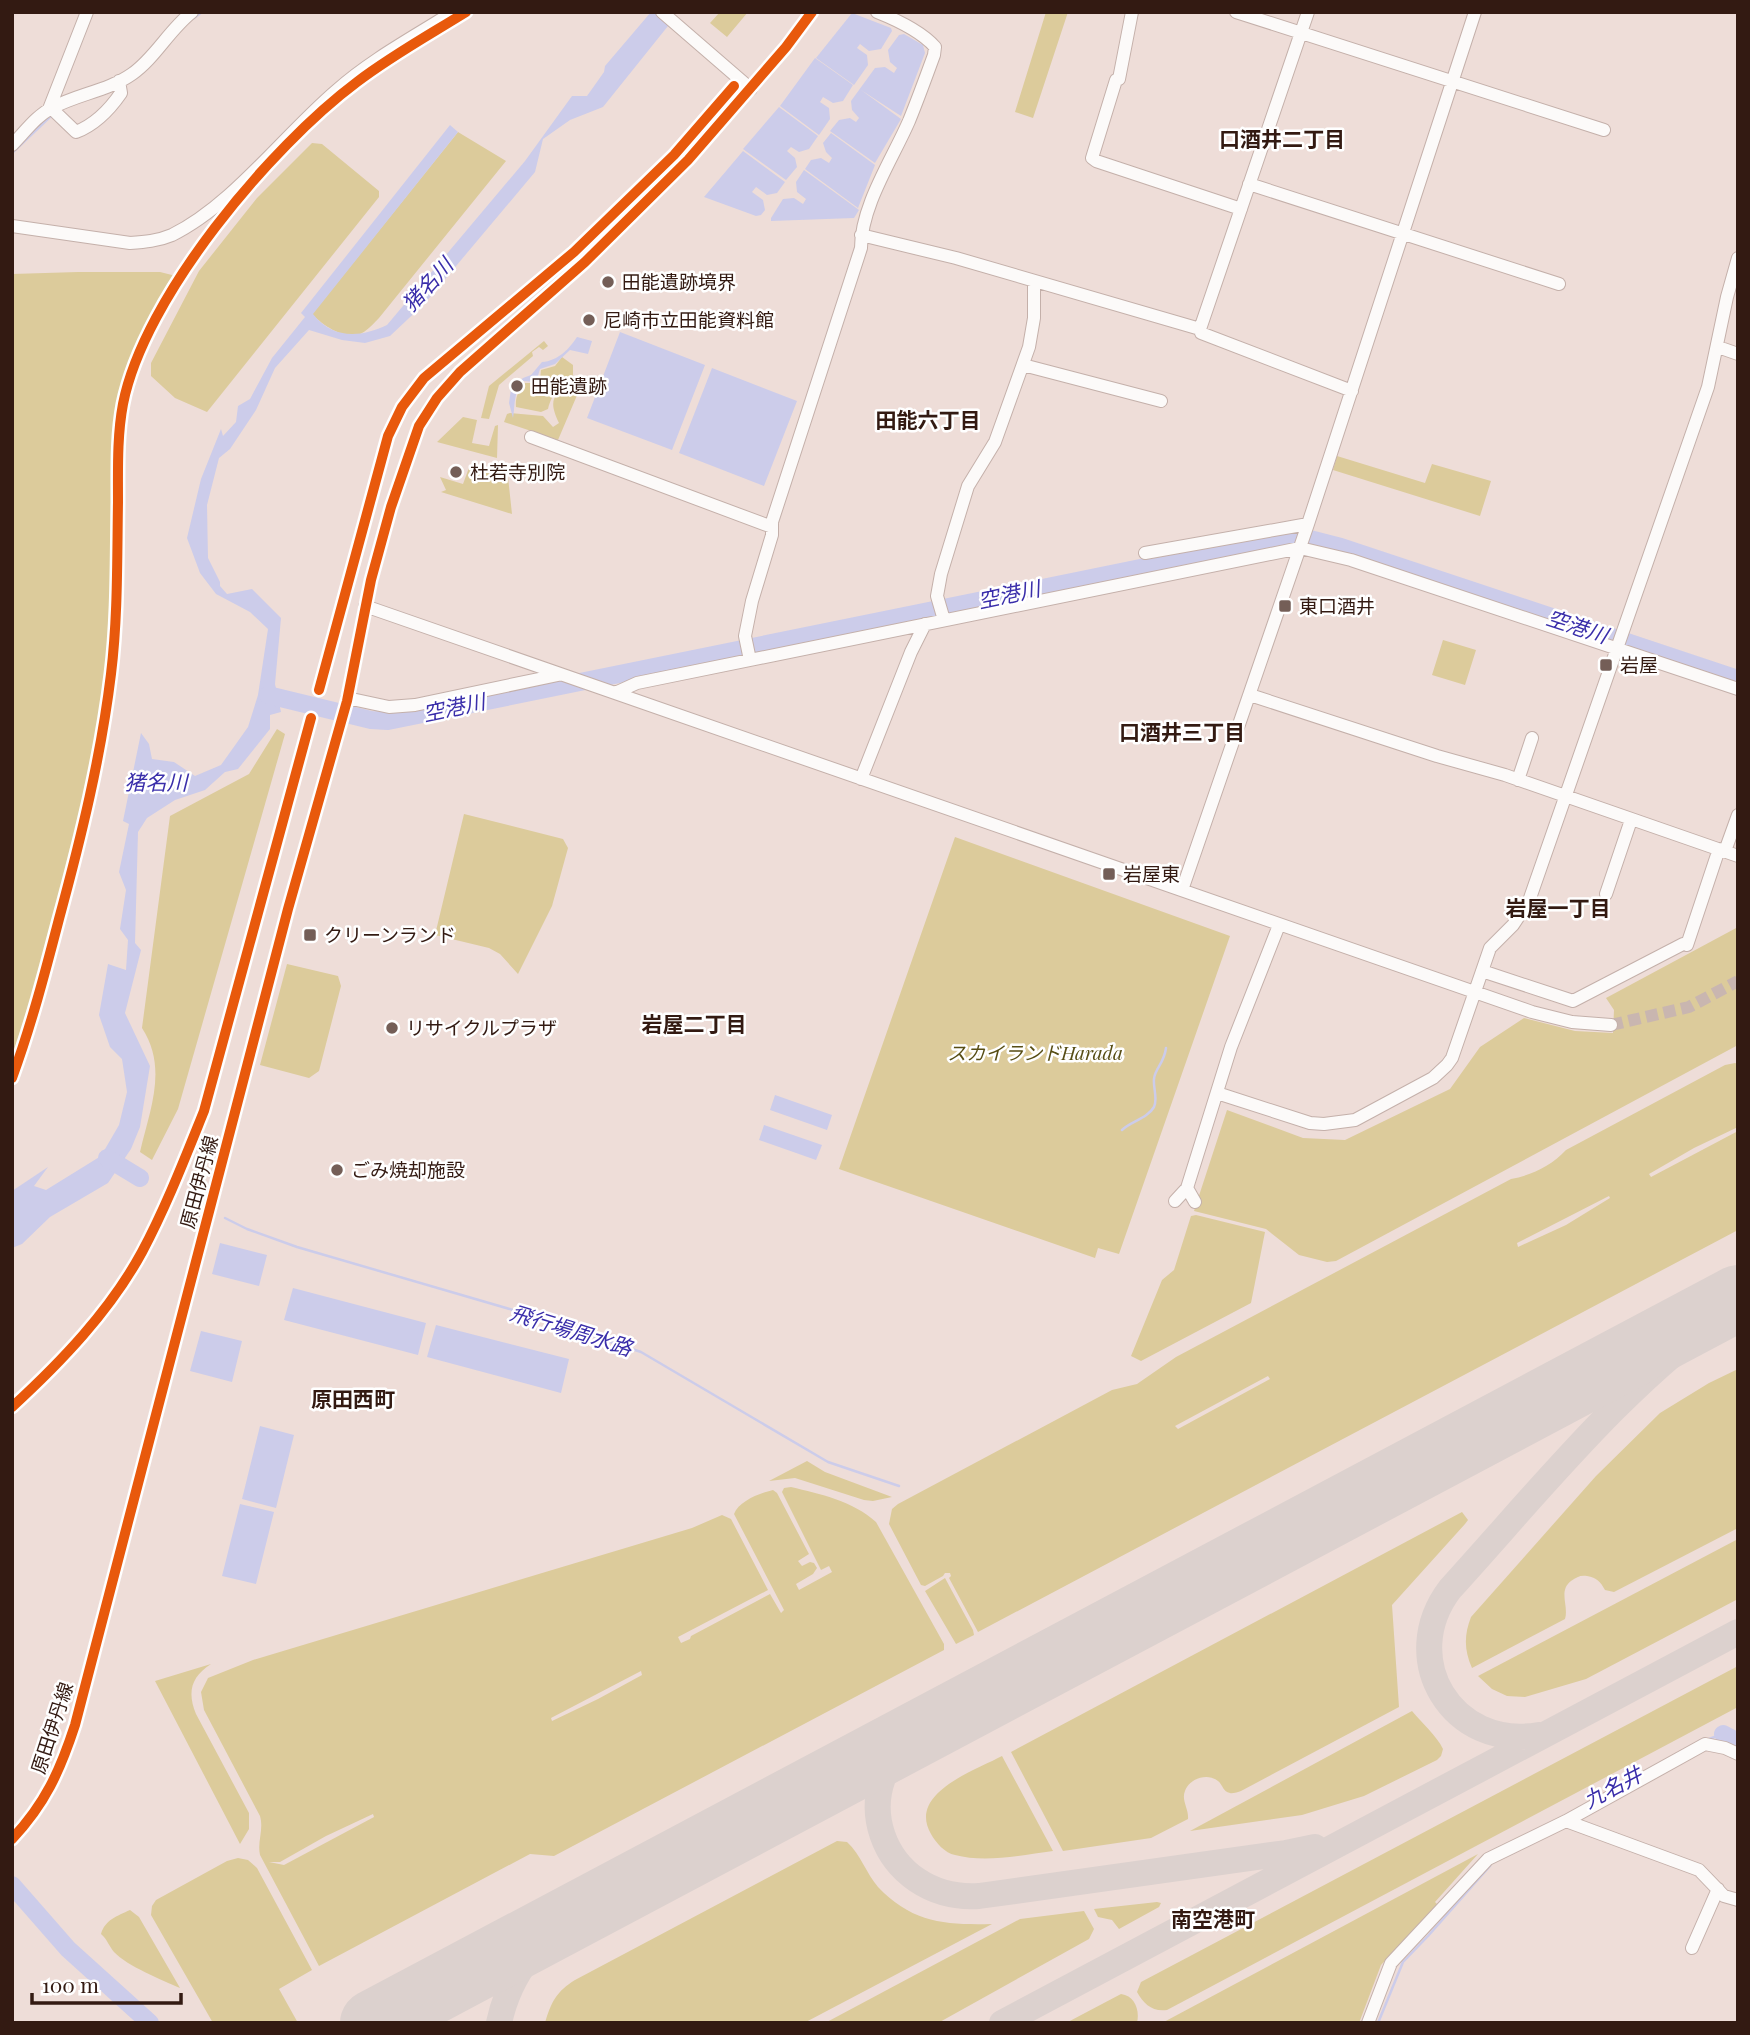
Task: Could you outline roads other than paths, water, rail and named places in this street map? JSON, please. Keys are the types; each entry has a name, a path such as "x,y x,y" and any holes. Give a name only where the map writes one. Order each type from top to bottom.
{"street":[{"path":"50,108 87,12"},
{"path":"12,145 50,108 119,81 136,71 179,22 192,12"},
{"path":"12,226 130,243 148,242 169,236 206,215 337,90 386,54 453,12"},
{"path":"662,12 751,89"},
{"name":"原田伊丹線","path":"12,1839 42,1804 56,1779 75,1725 288,909 347,699 365,606 391,507 419,426 437,398 460,372 537,307 665,184 751,89 812,12"},
{"path":"749,658 745,640 752,601 772,527 861,248 861,235 873,196 909,120 935,47 902,24 877,12"},
{"path":"1132,12 1119,79 1116,80 1092,158 1241,209"},
{"path":"1236,12 1604,131"},
{"path":"1200,329 1308,12"},
{"path":"1182,890 1304,536 1475,12"},
{"path":"50,108 79,132 115,101 121,93 119,81"},
{"path":"1249,184 1559,284"},
{"path":"861,235 956,258 1034,283 1200,329 1201,333 1352,391"},
{"path":"1217,1093 1310,1123 1355,1120 1433,1078 1452,1058 1490,948 1513,925 1530,901 1708,387 1727,296 1738,258"},
{"path":"943,618 937,596 941,575 968,486 995,442 1029,347 1034,318 1034,283"},
{"path":"1718,347 1738,354"},
{"path":"1023,365 1161,401"},
{"path":"531,437 772,527"},
{"path":"611,691 749,658 925,624 1304,536"},
{"path":"1145,554 1304,536 1351,560 1738,689"},
{"path":"365,606 1475,992 1572,1022 1611,1025"},
{"path":"861,779 911,652 925,624"},
{"path":"347,699 389,707 402,706 562,675"},
{"path":"1250,695 1518,780 1727,852"},
{"path":"1518,780 1532,738"},
{"path":"1482,971 1573,1001 1685,945 1727,852 1738,816"},
{"path":"1606,894 1631,820"},
{"path":"1174,1201 1187,1188 1231,1047 1279,925"},
{"path":"1187,1188 1195,1202"},
{"path":"1368,2023 1391,1963 1488,1859 1566,1821 1705,1744 1738,1754"},
{"path":"1566,1821 1699,1870 1724,1896 1738,1900"},
{"path":"1692,1948 1718,1889"}],"water":[{"name":"猪名川","path":"651,12 674,12 668,26 603,107 570,120 543,139 535,172 425,303 390,336 365,343 342,340 309,330 275,368 256,410 230,449 219,458 207,505 208,558 220,586 227,594 252,589 281,618 275,684 281,712 270,715 270,729 238,769 225,772 205,790 175,800 147,818 138,832 135,943 141,950 125,1013 150,1066 140,1127 131,1149 108,1183 50,1217 22,1244 12,1248 12,1191 48,1167 34,1186 46,1190 101,1156 119,1125 127,1092 122,1059 110,1047 99,1015 108,964 126,970 128,940 120,929 126,890 119,872 129,824 123,821 141,733 149,744 152,759 174,762 195,776 221,765 248,727 258,695 268,629 250,612 216,594 200,573 187,538 201,479 221,429 223,436 236,422 238,406 250,399 272,358 305,317 301,313 450,125 458,132 313,314 329,328 357,334 387,325 525,161 572,96 587,96 604,72 605,66"},
{"path":"852,13 891,28 892,31 881,49 869,51 860,44 857,48 867,55 868,65 854,85 816,58"},
{"path":"904,34 923,45 925,53 901,116 861,90 901,119 875,163 830,131 839,120 850,118 856,122 859,118 852,110 851,101 875,68 885,67 894,73 897,68 890,62 888,50 899,35"},
{"path":"815,58 853,85 843,101 833,103 823,97 820,102 829,108 830,119 819,135 780,106"},
{"path":"779,107 818,136 809,149 799,152 791,147 787,151 795,158 797,167 786,180 743,149"},
{"path":"831,133 875,165 858,208 805,169 811,160 821,158 829,163 832,158 823,143"},
{"path":"743,151 785,182 777,193 767,195 756,187 752,192 763,200 765,210 761,215 756,216 704,197"},
{"path":"804,170 859,210 854,218 771,221 783,199 794,198 803,204 806,199 797,192 796,182"},
{"path":"620,332 705,365 672,450 587,418"},
{"path":"577,337 592,341 588,354 570,350 555,364 540,369 536,382 523,381 516,395 513,418 509,403 511,389 523,378 531,375 542,362 562,354"},
{"path":"712,368 797,401 764,486 679,453"},
{"path":"775,1095 832,1115 827,1130 770,1110"},
{"path":"764,1125 822,1145 816,1160 759,1140"},
{"path":"220,1243 267,1255 259,1286 212,1274"},
{"path":"293,1288 426,1323 418,1355 284,1320"},
{"path":"436,1325 569,1359 561,1393 427,1357"},
{"path":"201,1331 242,1341 232,1382 190,1371"},
{"path":"260,1426 294,1435 276,1508 242,1499"},
{"path":"240,1504 274,1512 256,1584 222,1576"}],"waterway":[{"path":"194,18 202,12"},
{"path":"12,153 53,114"},
{"name":"空港川","path":"268,695 371,720 388,721 1298,536 1341,547 1738,679"},
{"path":"1122,1130 1154,1107 1155,1075 1166,1048"},
{"name":"飛行場周水路","path":"107,1158 140,1178"},
{"name":"飛行場周水路","path":"225,1218 297,1247 520,1312 641,1352 828,1462 899,1486"},
{"name":"九名井","path":"1709,1739 1723,1734"},
{"name":"九名井","path":"1723,1734 1738,1742"},
{"name":"九名井","path":"1378,2023 1403,1962 1490,1866"},
{"path":"12,1885 68,1949 150,2023"}],"tunnel":[{"path":"1611,1025 1689,1007 1738,981"}],"place":[{"name":"田能遺跡境界","path":"608,282"},
{"name":"尼崎市立田能資料館","path":"589,320"},
{"name":"田能遺跡","path":"517,386"},
{"name":"杜若寺別院","path":"456,472"},
{"name":"東口酒井","path":"1285,606"},
{"name":"岩屋","path":"1606,665"},
{"name":"岩屋東","path":"1109,874"},
{"name":"クリーンランド","path":"310,935"},
{"name":"リサイクルプラザ","path":"392,1028"},
{"name":"ごみ焼却施設","path":"337,1170"}],"district":[{"name":"口酒井二丁目","path":"1282,140"},
{"name":"田能六丁目","path":"928,421"},
{"name":"口酒井三丁目","path":"1182,733"},
{"name":"岩屋一丁目","path":"1558,909"},
{"name":"岩屋二丁目","path":"694,1025"},
{"name":"原田西町","path":"353,1400"},
{"name":"南空港町","path":"1213,1920"}],"park label":[{"name":"スカイランドHarada","path":"1035,1053"}]}
